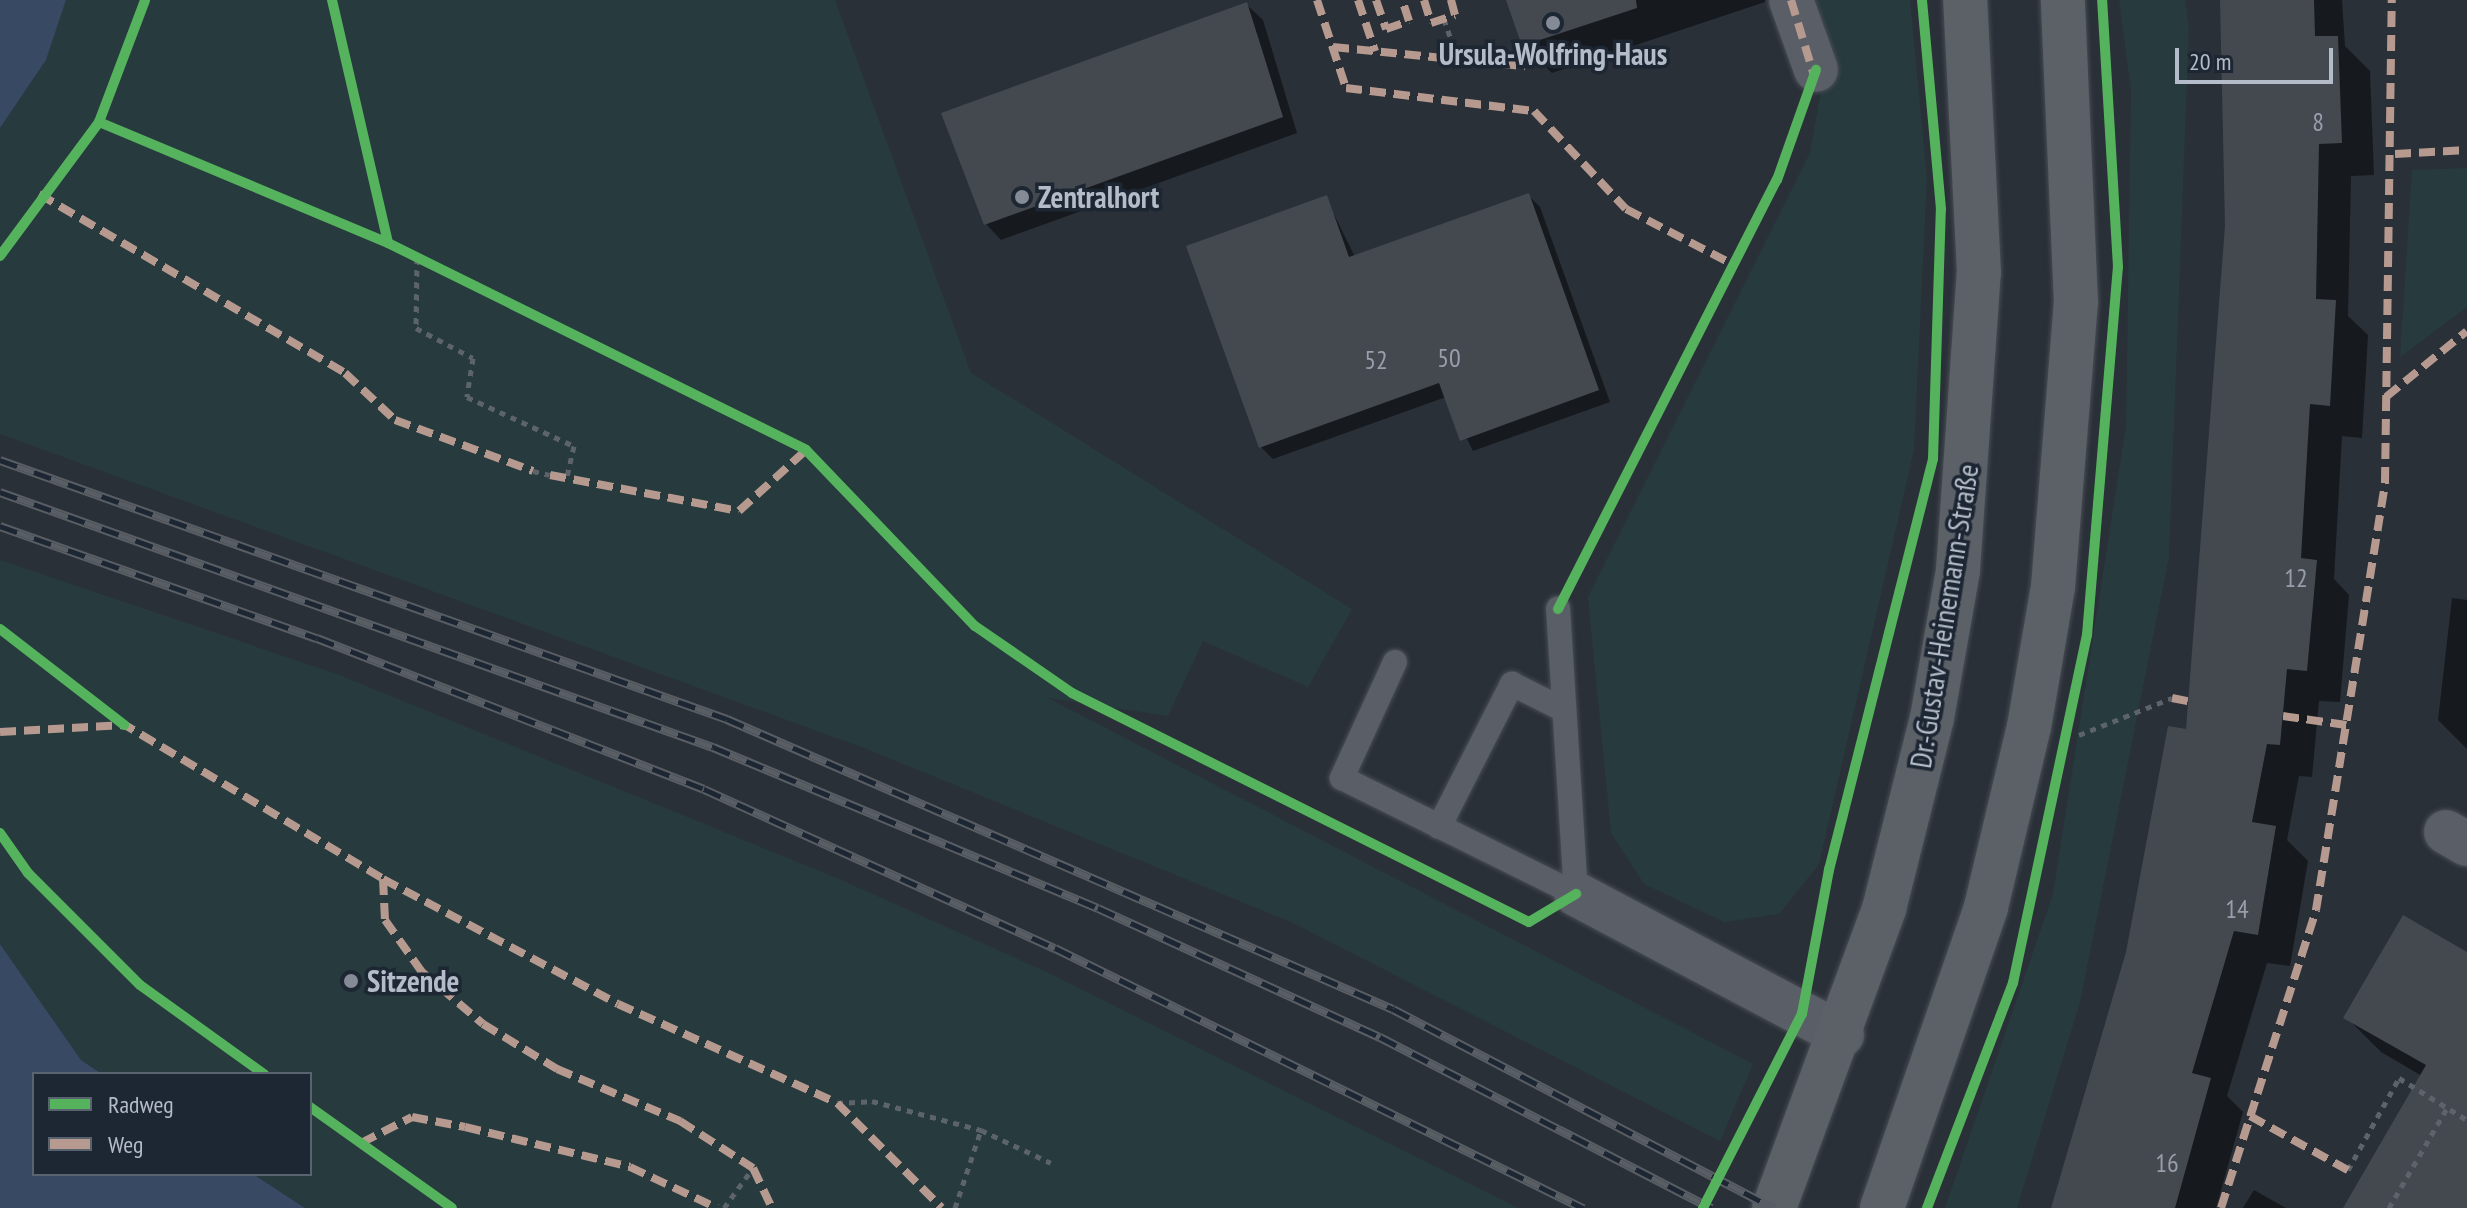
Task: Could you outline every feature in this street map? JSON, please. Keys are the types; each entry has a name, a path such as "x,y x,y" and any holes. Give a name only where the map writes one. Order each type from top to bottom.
{"main road":[{"name":"Dr.-Gustav-Heinemann-Straße","path":"1774,1208 1842,1035 1922,766 1966,500 1979,273 1965,0"},
{"path":"1882,1208 1986,907 2051,602 2076,303 2063,0"}],"street":[{"path":"1791,0 1816,70"},
{"path":"1576,894 1842,1035"}],"lane":[{"path":"1395,662 1342,778 1576,894 1558,609"},
{"path":"1439,827 1512,684 1564,710"}],"path":[{"path":"1444,19 1458,60"},
{"path":"417,258 416,328 473,358 467,397 574,446 567,477"},
{"path":"533,471 550,475"},
{"path":"2067,740 2172,698"},
{"path":"2348,1170 2399,1078 2467,1120"},
{"path":"837,1103 872,1101 981,1130 1051,1163"},
{"path":"2389,1208 2447,1108"},
{"path":"955,1208 981,1130"},
{"path":"724,1208 753,1168"}],"green space":[{"path":"66,0 835,0 971,373 1352,609 1308,687 1203,641 1168,716 1048,698 1753,1064 1720,1141 1291,922 864,748 0,434 0,128 46,60"},
{"path":"1815,0 1910,0 1927,178 1914,450 1819,864 1779,914 1724,922 1644,884 1611,833 1588,597 1810,153 1829,45"},
{"path":"2119,0 2185,0 2189,28 2169,557 2080,1002 2017,1208 1945,1208 2053,894 2126,426 2131,90"},
{"path":"2467,168 2467,307 2400,357 2412,170"},
{"path":"0,560 337,674 839,879 1047,972 1518,1208 305,1208 256,1176 312,1176 312,1072 99,1072 81,1060 0,944"}],"water":[{"path":"0,0 66,0 46,60 0,128"},
{"path":"0,944 81,1060 99,1072 32,1072 32,1176 256,1176 305,1208 0,1208"}],"building":[{"name":"Ursula-Wolfring-Haus","path":"1506,0 1636,0 1637,8 1522,46"},
{"path":"2220,0 2314,0 2315,36 2338,36 2342,143 2319,144 2316,299 2336,300 2330,406 2310,404 2301,558 2317,560 2307,671 2287,669 2280,745 2267,744 2252,822 2276,826 2258,935 2234,931 2192,1073 2211,1078 2175,1208 2051,1208 2126,952 2168,726 2186,729 2225,226"},
{"path":"1247,2 1283,117 984,225 941,113"},
{"path":"1529,193 1599,390 1460,441 1439,383 1259,448 1186,246 1327,195 1349,257"},
{"path":"2403,915 2467,952 2467,1208 2343,1208 2426,1065 2343,1018"}],"railway":[{"path":"0,460 727,719 1393,1009 1774,1208"},
{"path":"0,492 713,747 1098,908 1380,1037 1711,1208"},
{"path":"0,526 317,638 704,789 1055,948 1583,1208"}],"marked path":[{"path":"1317,0 1346,88 1534,111 1626,209 1734,265"},
{"path":"1358,0 1375,51"},
{"path":"1376,0 1386,29 1409,21 1402,0"},
{"path":"1424,0 1431,23 1455,15 1451,0"},
{"path":"1791,0 1814,75"},
{"path":"2221,1208 2316,910 2385,483 2392,0"},
{"path":"1333,47 1525,66"},
{"path":"2395,154 2467,150"},
{"path":"39,194 345,373 395,420 533,471"},
{"path":"2386,397 2467,331"},
{"path":"550,475 739,511 806,450"},
{"path":"2172,698 2188,701"},
{"path":"2283,716 2346,725"},
{"path":"120,722 383,879 618,1004 837,1103 942,1208"},
{"path":"0,732 124,725"},
{"path":"383,879 385,920 422,972 483,1024 557,1069 680,1121 753,1168 772,1208"},
{"path":"2250,1116 2348,1170"},
{"path":"361,1143 412,1117 630,1167 717,1208"}],"cycle path":[{"path":"0,256 99,122 145,0"},
{"path":"332,0 388,243 806,450 975,626 1072,693 1529,922 1576,894"},
{"path":"1703,1208 1802,1014 1829,870 1933,459 1941,209 1922,0"},
{"path":"1927,1208 2013,983 2087,635 2118,267 2102,0"},
{"path":"1558,609 1777,180 1816,70"},
{"path":"99,122 388,243"},
{"path":"0,629 124,725"},
{"path":"0,833 28,873 140,985 261,1072"},
{"path":"312,1108 452,1208"}],"place":[{"name":"Ursula-Wolfring-Haus","path":"1553,23"},
{"name":"Zentralhort","path":"1022,197"},
{"name":"Sitzende","path":"351,981"}]}
